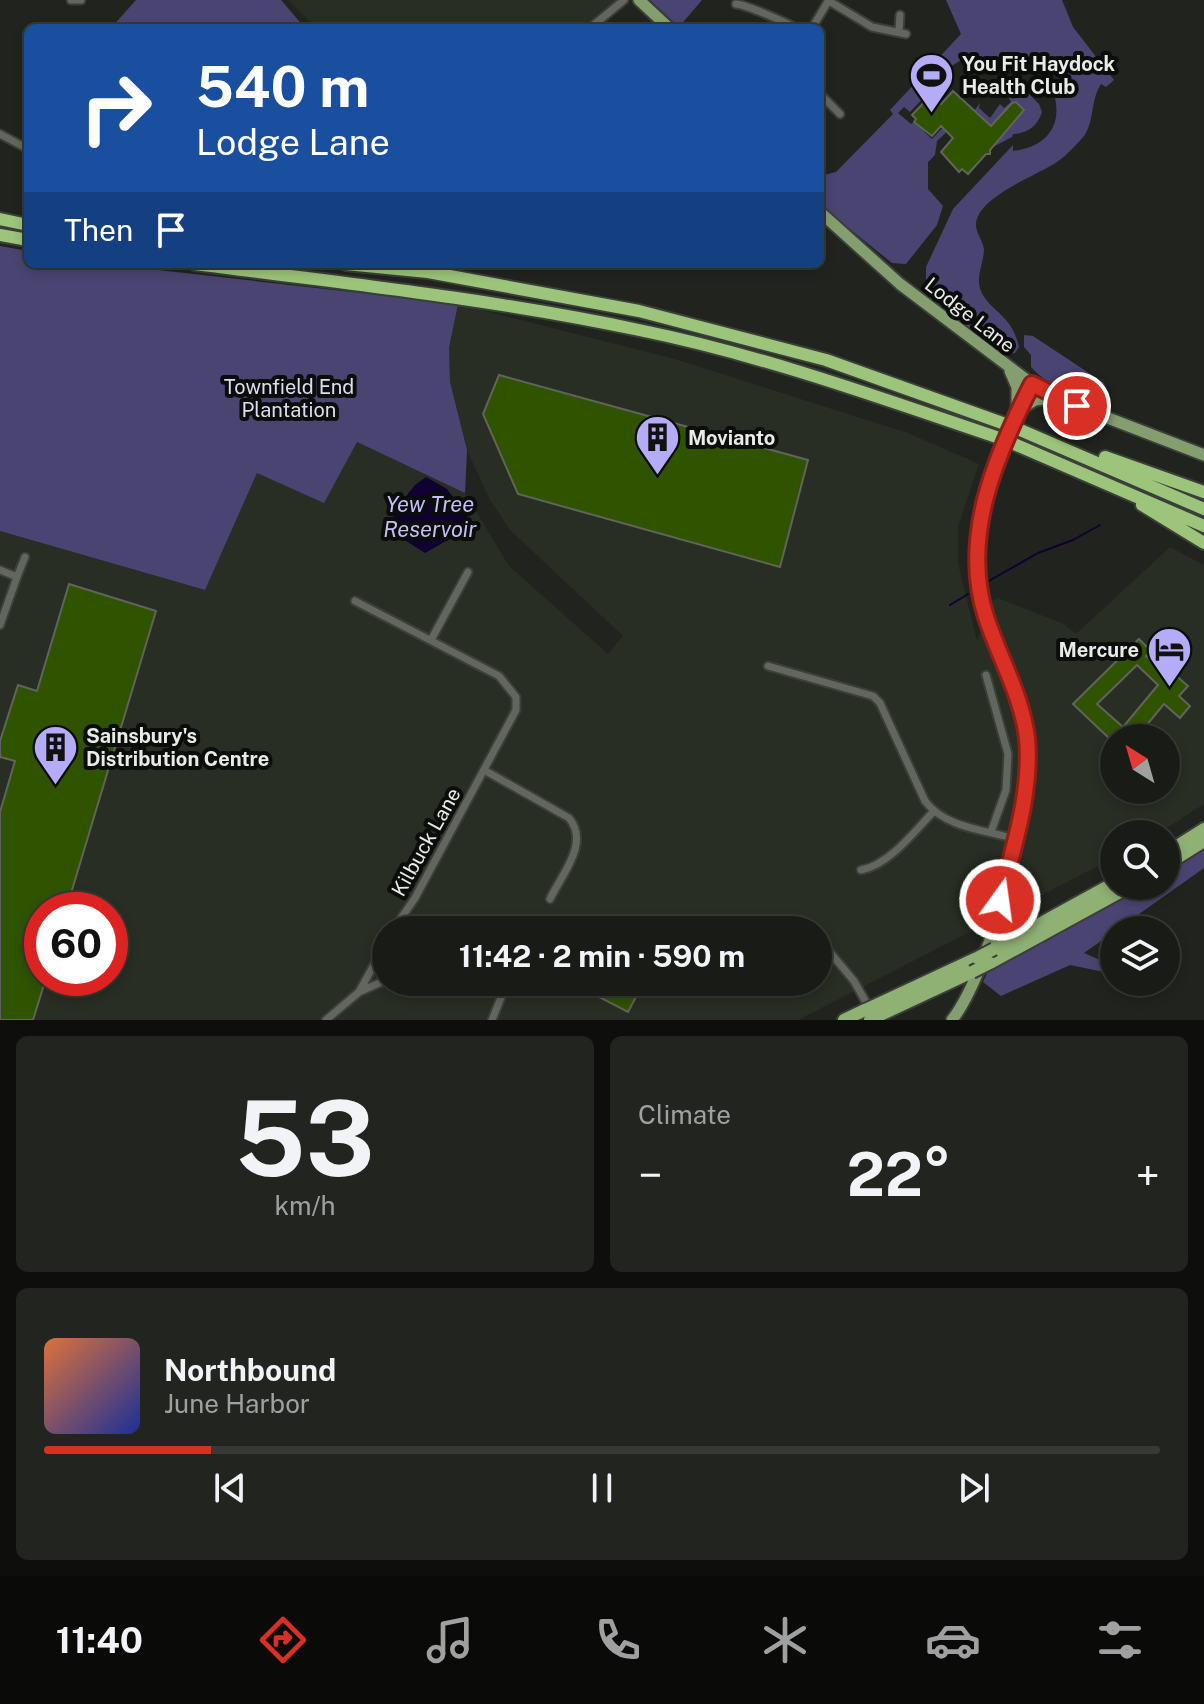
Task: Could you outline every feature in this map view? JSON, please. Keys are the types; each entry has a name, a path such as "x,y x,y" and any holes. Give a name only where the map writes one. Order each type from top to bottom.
{"highway":[{"path":"0,219 24,224"},
{"path":"0,235 24,239"},
{"path":"227,268 456,297 641,330 823,379 999,438 1204,526"},
{"path":"387,268 428,272 639,311 826,360 1050,441 1204,509"},
{"path":"1050,441 1137,467 1204,492"},
{"path":"1107,485 1204,543"},
{"path":"1180,844 1204,829"},
{"path":"1180,856 1204,841"},
{"path":"872,1015 1100,891"},
{"path":"844,1020 872,1015 972,972 1105,900"}],"main road":[{"path":"639,0 665,24"},
{"name":"Lodge Lane","path":"824,216 900,284 1032,384 1056,398 1204,455"},
{"path":"1009,368 1017,387 1017,413"},
{"path":"952,1020 976,982 990,945 1016,839 1027,778 1027,737 1022,711 985,615 976,554 985,496 1017,413 1032,384"},
{"path":"1017,413 1030,402 1056,398"}],"street":[{"path":"71,0 81,0"},
{"path":"595,24 624,0"},
{"path":"814,24 829,0 872,27 902,33 900,15"},
{"path":"736,4 748,5 762,15 786,24"},
{"path":"824,98 840,114"},
{"path":"0,134 24,147"},
{"path":"0,625 25,557"},
{"path":"0,570 17,577"},
{"path":"431,640 468,572"},
{"name":"Kilbuck Lane","path":"355,601 499,676 516,697 516,710 403,916"},
{"path":"768,666 873,696 880,703 933,812 946,820 1016,839"},
{"path":"990,679 1008,754 1006,790 991,832"},
{"path":"484,770 575,824 579,843 550,899"},
{"path":"861,870 870,868 892,853 933,812"},
{"path":"832,955 854,981 872,1015"},
{"path":"359,992 372,968"},
{"path":"326,1020 359,992 372,986"},
{"path":"492,1020 502,996"}],"shaded area":[{"path":"288,0 619,0 593,24 312,24"},
{"path":"458,304 675,359 908,433 979,464 958,527 958,563 977,641 992,601 998,598 1064,624 1076,634 1170,547 1204,565 1204,804 1179,820 1100,820 1100,865 798,1020 0,1020 0,531 204,590 257,473 357,442 465,493 509,566 608,654 623,636 510,530 490,500 467,450 450,382 449,348"}],"green space":[{"path":"136,0 281,0 302,24 115,24"},
{"path":"650,0 702,0 682,24 676,24"},
{"path":"946,0 1062,0 1073,27 1114,80 1106,87 1101,84 1087,130 1071,150 1057,162 997,196 979,215 976,228 984,249 979,286 985,298 1011,327 1019,347 1015,353 1003,355 963,323 926,283 926,267 953,209 1013,145 1013,151 1033,146 1053,128 1055,98 1072,89 1049,66 1046,70 1040,68 1042,63 1024,60 1011,62 1012,67 1007,68 1005,64 990,66 976,58 972,62 961,60 950,67 946,64 924,88 928,93 910,112 904,107 898,113 911,124 914,122 932,139 951,119 954,125 937,141 935,155 928,162 928,189 943,206 937,225 906,264 892,263 824,208 824,175 836,172 893,114 890,110 961,34"},
{"path":"1025,90 1039,104 1042,112 1037,122 1027,131 1013,134 991,148 1024,110 1011,103 991,126 974,111 980,103 979,108 990,118 1000,104 1004,108 1011,102 1010,95 1013,99 1025,95"},
{"name":"Townfield End Plantation","path":"0,246 24,250 24,268 140,268 458,304 449,348 450,382 467,450 465,493 357,442 324,503 257,473 205,590 0,531"},
{"path":"1024,335 1033,336 1104,383 1111,405 1068,392 1039,375 1031,367 1031,355 1024,347"},
{"path":"1204,850 1204,868 1180,885 1180,865"},
{"path":"1120,900 1159,900 1136,916 1100,916 1100,942 1084,953 1100,960 1100,971 1070,965 1001,996 983,982 987,973"}],"water":[{"name":"Yew Tree Reservoir","path":"426,477 447,489 471,521 455,536 425,553 392,532 396,522 392,514 415,485"}],"building":[{"path":"953,91 991,126 1012,103 1016,102 1024,110 990,150 990,154 986,154 968,174 962,169 959,172 941,152 953,138 941,126 932,136 914,122 916,119 912,115 930,96 941,104"},
{"name":"Movianto","path":"499,375 808,460 780,567 518,494 483,414"},
{"name":"Sainsbury's Distribution Centre","path":"69,584 156,611 71,892 24,892 24,996 40,996 33,1020 0,1020 0,812 15,761 0,757 0,741 18,685 37,691"},
{"name":"Mercure","path":"1139,639 1151,651 1146,656 1168,676 1172,672 1188,686 1179,696 1190,706 1180,718 1164,704 1148,724 1126,724 1158,685 1137,665 1097,704 1120,724 1100,724 1100,730 1073,704"},
{"path":"597,996 637,996 628,1012"}],"waterway":[{"path":"987,582 1038,553 1073,540 1100,525"},
{"path":"950,605 968,594"}],"place":[{"name":"You Fit Haydock Health Club","path":"931,115"},
{"name":"Movianto","path":"657,477"},
{"name":"Mercure","path":"1170,689"},
{"name":"Sainsbury's Distribution Centre","path":"55,787"}],"route":[{"path":"1000,900 1023,805 1027,778 1027,737 1022,711 985,615 978,583 978,527 999,458 1032,384 1077,406"}]}
